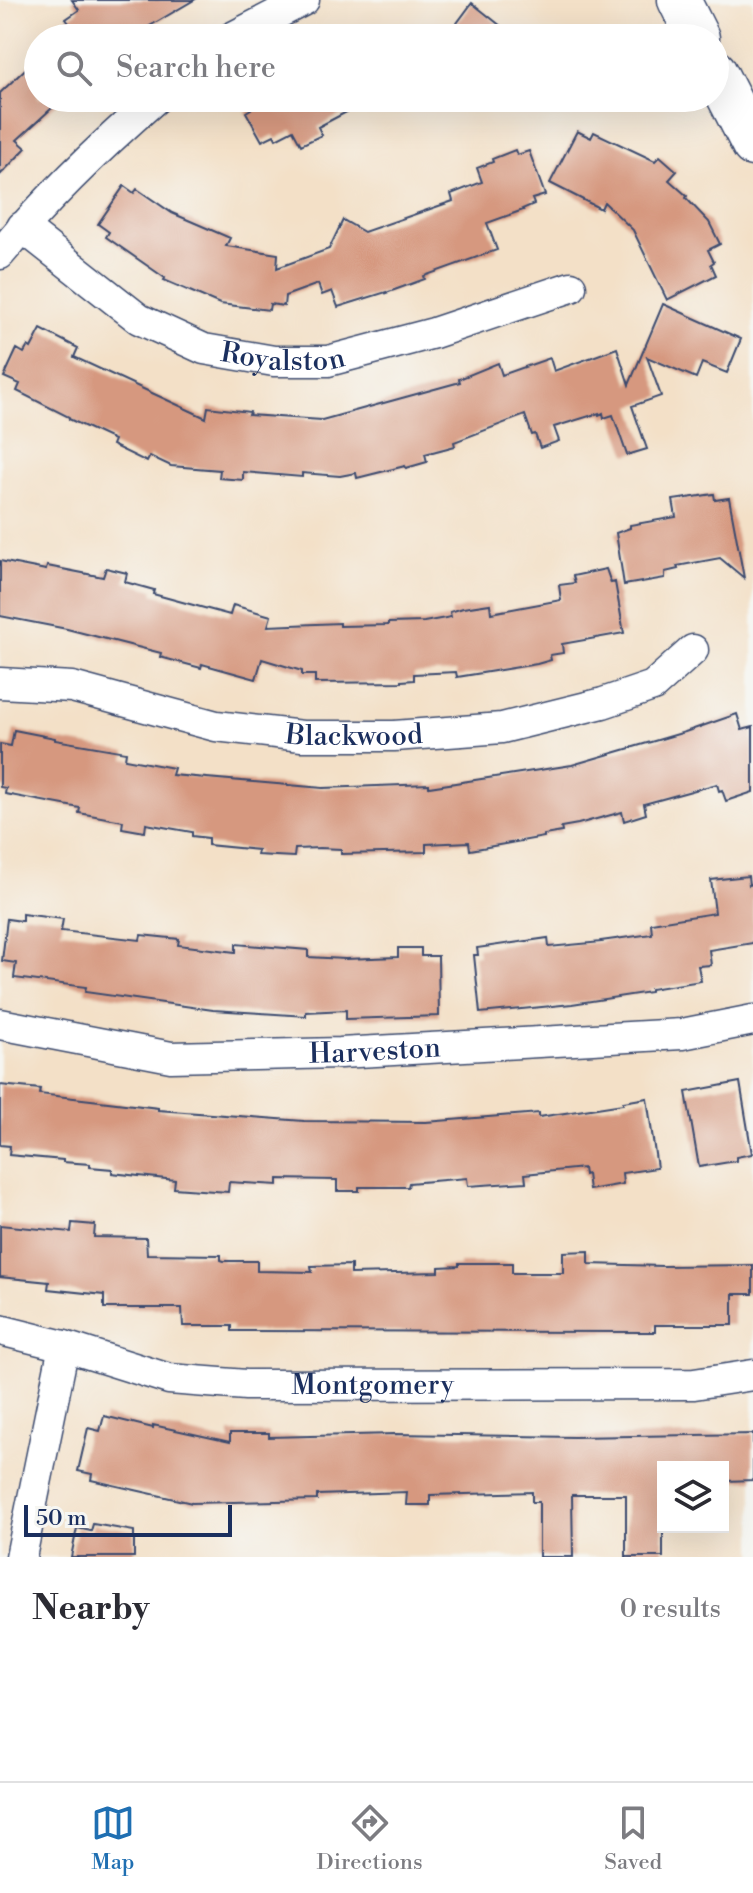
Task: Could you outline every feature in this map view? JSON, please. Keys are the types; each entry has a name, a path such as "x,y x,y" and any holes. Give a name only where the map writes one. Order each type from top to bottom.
{"main road":[{"path":"679,0 691,24"},
{"path":"729,98 753,145"}],"street":[{"path":"258,24 304,0"},
{"path":"0,254 22,227 140,112"},
{"name":"Royalston","path":"22,227 139,319 204,349 274,361 328,361 434,333 571,287"},
{"name":"Blackwood","path":"0,683 72,687 216,726 302,736 394,736 502,728 603,703 653,686 693,650"},
{"name":"Harveston","path":"0,1024 171,1057 340,1053 667,1035 753,1020"},
{"name":"Montgomery","path":"0,1330 64,1346 169,1379 246,1385 694,1384 753,1375"},
{"path":"21,1557 64,1346"}],"building":[{"path":"72,0 194,0 153,24 70,24 66,19 79,10"},
{"path":"472,3 498,24 456,24"},
{"path":"24,70 24,112 48,112 17,140 26,148 0,175 0,93"},
{"path":"246,112 346,112 318,127 322,135 301,145 293,130 276,139 274,135 262,141"},
{"path":"577,131 591,138 594,132 655,161 660,156 677,171 669,180 709,222 720,244 708,250 716,275 667,300 633,230 604,202 601,209 550,183"},
{"path":"515,150 517,155 529,151 545,195 532,199 534,204 523,210 487,223 497,250 386,293 338,307 332,291 322,295 318,284 285,296 284,306 270,304 269,310 220,304 164,280 106,237 109,232 98,224 124,186 134,193 137,189 172,213 230,238 226,246 278,254 277,268 329,249 343,220 364,232 453,201 451,194 482,182 477,168"},
{"path":"663,304 741,339 727,373 702,363 696,378 647,357 661,396 632,406 647,449 627,455 613,415 604,418 603,413 599,413 554,427 559,441 540,448 525,415 454,442 455,446 425,454 427,462 406,468 357,478 356,473 340,476 302,473 302,477 243,472 243,480 219,478 220,470 171,466 150,456 147,462 112,445 114,440 17,391 20,384 4,377 17,349 24,353 28,346 31,348 41,329 78,348 74,357 206,418 208,407 250,412 249,415 322,420 460,382 459,379 498,363 502,375 550,358 554,371 617,348 629,385"},
{"path":"714,494 715,500 729,498 744,578 720,558 677,566 678,569 665,572 665,578 624,585 616,533 630,528 630,525 676,517 673,500"},
{"path":"0,561 103,577 106,568 127,573 125,582 154,590 153,594 230,615 233,605 271,616 268,626 424,622 451,617 450,612 463,608 490,604 491,613 561,600 559,585 575,583 573,576 606,569 611,583 615,582 624,633 562,644 563,653 550,655 551,660 537,664 457,677 456,672 414,674 414,680 402,682 315,683 315,675 302,675 302,671 262,659 256,679 202,664 201,668 160,657 161,653 67,629 0,616"},
{"path":"737,714 742,730 753,727 753,792 726,801 717,784 644,804 646,814 624,821 622,812 561,827 562,832 544,837 470,850 469,842 426,844 426,852 341,854 341,849 320,848 295,849 294,857 257,855 258,850 208,845 208,838 192,836 192,832 146,824 145,832 122,828 123,821 79,813 80,808 5,794 6,788 0,787 0,744 11,746 14,730 126,752 125,759 174,768 172,775 323,788 429,784 429,787 572,765"},
{"path":"748,876 749,885 753,884 753,943 709,950 711,965 698,966 701,981 572,1004 480,1013 474,955 478,955 477,948 548,938 549,947 652,934 651,923 715,913 711,880"},
{"path":"22,914 63,919 61,931 140,940 141,935 179,939 178,945 236,952 236,944 308,950 308,957 345,959 398,957 398,948 421,948 421,956 438,956 439,1016 346,1019 346,1010 306,1012 306,1016 213,1010 85,992 86,987 14,978 16,963 2,961 7,919 22,921"},
{"path":"740,1082 752,1154 736,1157 736,1161 699,1167 686,1092"},
{"path":"0,1085 40,1089 39,1094 158,1110 304,1121 426,1122 539,1113 539,1117 647,1098 657,1168 622,1173 623,1184 589,1190 583,1168 525,1174 526,1182 468,1186 467,1178 409,1183 408,1187 359,1187 359,1191 337,1191 337,1180 278,1179 278,1185 229,1182 228,1192 174,1188 175,1180 112,1173 112,1169 90,1167 90,1164 9,1155 10,1146 0,1145"},
{"path":"72,1223 95,1225 94,1237 146,1238 147,1254 221,1255 224,1261 257,1261 257,1271 312,1272 311,1266 351,1265 351,1274 439,1272 439,1267 459,1266 459,1263 512,1263 512,1273 563,1273 563,1252 589,1251 589,1264 753,1265 753,1294 733,1294 733,1325 655,1325 655,1332 232,1331 232,1326 183,1326 182,1308 104,1308 104,1295 48,1289 49,1282 0,1277 0,1225 71,1232"},
{"path":"104,1416 230,1442 230,1433 269,1433 269,1437 753,1434 753,1480 729,1481 729,1461 657,1461 657,1533 663,1533 663,1557 626,1557 626,1495 572,1495 573,1557 539,1557 539,1502 532,1502 532,1492 430,1495 430,1505 406,1505 407,1492 317,1495 317,1500 192,1503 91,1480 92,1474 78,1471 88,1428 100,1431"},
{"path":"93,1524 134,1531 134,1557 71,1557 77,1528 91,1531"}]}
